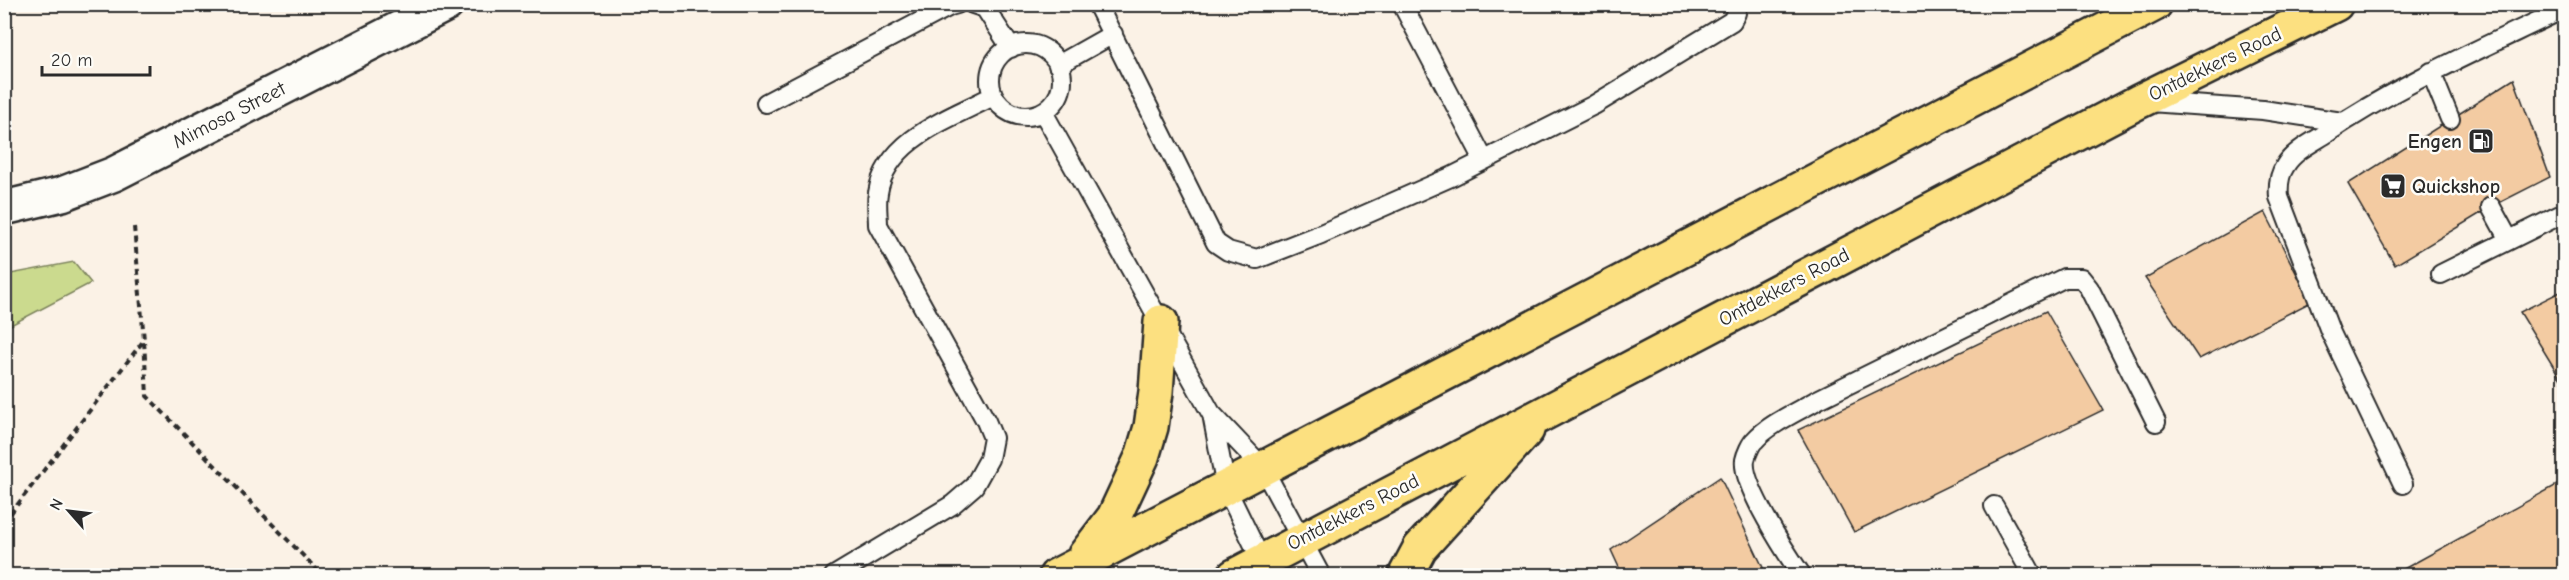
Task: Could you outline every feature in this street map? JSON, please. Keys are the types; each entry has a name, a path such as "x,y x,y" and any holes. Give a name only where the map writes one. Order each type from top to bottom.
{"main road":[{"path":"1067,570 2155,4"},
{"name":"Ontdekkers Road","path":"1254,570 1301,538 1540,416 2138,102 2336,4"},
{"path":"1067,570 1114,517 1142,457 1151,427 1156,392 1161,322"},
{"path":"1405,576 1420,548 1540,416"}],"street":[{"name":"Mimosa Street","path":"4,208 62,194 114,174 410,13 447,4"}],"lane":[{"path":"766,104 957,4"},
{"path":"973,4 985,8 1011,48"},
{"path":"1097,4 1216,243 1242,256 1257,259 1321,234 1484,160 1594,105 1732,21 1736,13 1735,4"},
{"path":"1401,4 1484,160"},
{"path":"2403,484 2330,331 2279,197 2278,184 2285,165 2292,158 2342,122 2431,72 2565,11"},
{"path":"1058,65 1113,34"},
{"path":"1024,44 1038,46 1050,53 1058,65 1062,78 1059,93 1052,105 1043,112 1027,116 1014,114 1002,107 993,96 990,82 992,68 999,56 1011,48 1024,44"},
{"path":"2431,72 2450,119"},
{"path":"834,576 952,505 974,486 989,459 993,438 986,421 878,225 878,192 890,161 909,141 993,96"},
{"path":"2138,102 2263,110 2342,122"},
{"path":"1043,112 1211,413 1263,468 1321,576"},
{"path":"2491,207 2509,240"},
{"path":"2441,274 2565,213"},
{"path":"1802,576 1780,544 1748,481 1745,460 1754,440 1780,421 1817,400 2064,278 2081,278 2090,288 2156,422"},
{"path":"1211,413 1226,488 1254,570"},
{"path":"1994,506 2033,576"}],"path":[{"path":"134,227 147,396 323,576"},
{"path":"4,522 144,340"}],"green space":[{"path":"74,262 91,283 5,328 5,275"}],"building":[{"path":"2514,79 2550,177 2491,207 2395,265 2348,184"},
{"path":"2265,212 2311,302 2199,359 2145,278"},
{"path":"2564,290 2564,384 2520,312"},
{"path":"2046,311 2103,410 1854,532 1798,430"},
{"path":"1720,477 1767,576 1623,576 1611,550"},
{"path":"2564,481 2564,576 2391,576"}],"place":[{"name":"Engen","path":"2481,141"},
{"name":"Quickshop","path":"2393,186"}]}
